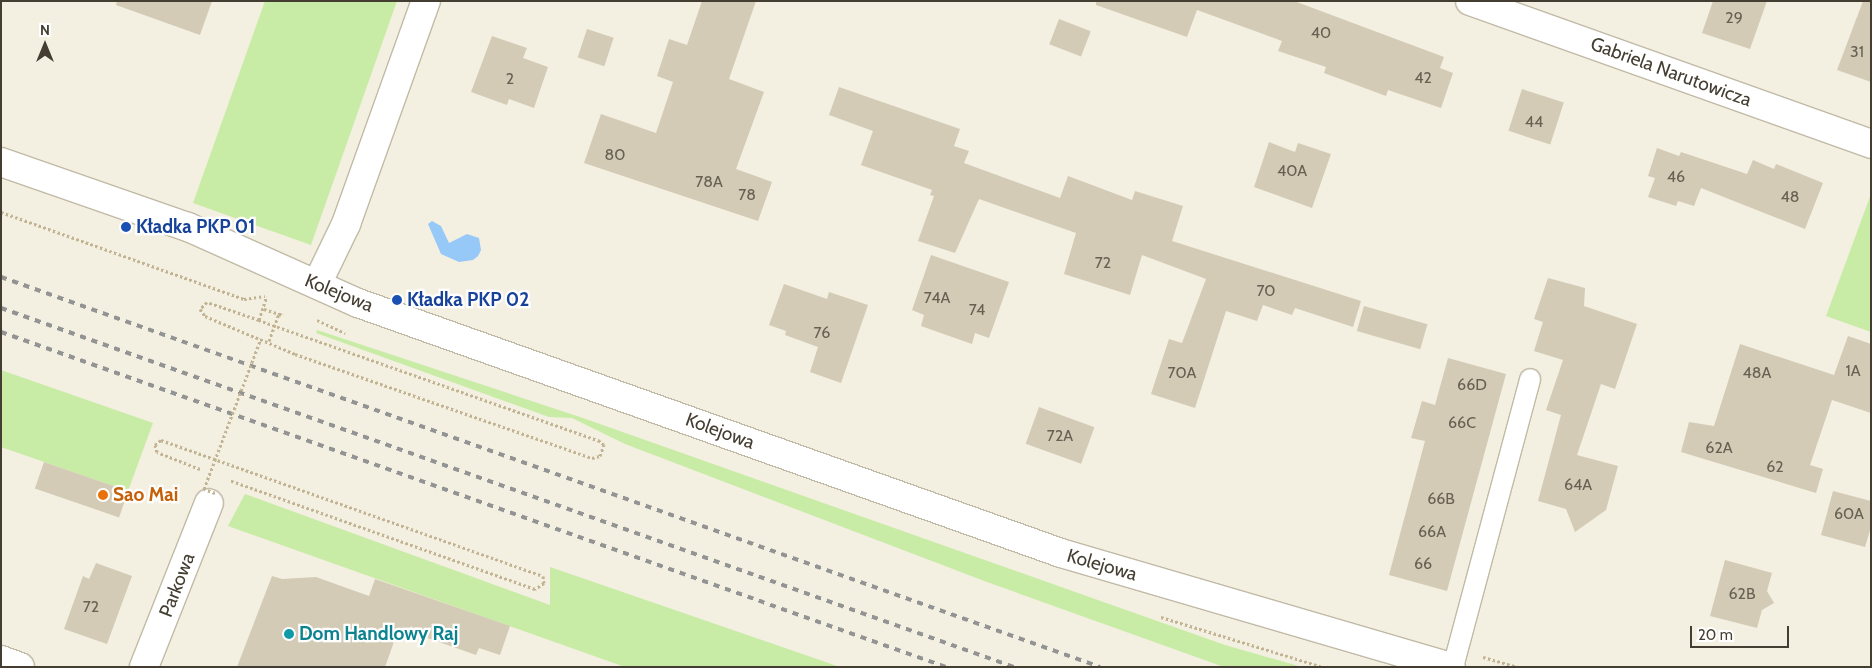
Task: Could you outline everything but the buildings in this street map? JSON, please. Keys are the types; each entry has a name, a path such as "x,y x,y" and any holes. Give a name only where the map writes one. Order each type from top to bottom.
{"street":[{"path":"317,284 346,224 426,1"},
{"name":"Gabriela Narutowicza","path":"1470,1 1524,10 1871,144"},
{"name":"Kolejowa","path":"1,162 188,227 358,303 1061,553 1454,661"},
{"name":"Parkowa","path":"144,667 212,498"},
{"path":"1,660 20,667"}],"lane":[{"path":"1454,661 1530,379"}],"path":[{"path":"259,320 264,309 266,290"},
{"path":"207,302 259,320 600,441 604,445 600,456 592,458 305,357 205,316 200,309 207,302"},
{"path":"264,309 281,314 269,341"},
{"path":"212,498 204,488 261,338"},
{"path":"200,469 156,452 155,445 161,440 543,576 544,583 535,589 222,478"},
{"path":"1454,661 1518,667"}],"green space":[{"path":"265,1 397,1 311,245 193,203"},
{"path":"1871,194 1871,332 1826,316"},
{"path":"317,330 583,418 1225,645 1302,667 1224,667 987,582 625,444 572,418 549,417 316,333"},
{"path":"1,370 153,423 128,491 1,447"},
{"path":"245,494 550,605 550,567 840,667 625,667 228,526"}],"water":[{"path":"432,221 441,226 449,243 467,234 479,238 481,250 478,256 473,260 459,262 441,254 428,224"}],"railway":[{"path":"1,277 1100,667"},
{"path":"1,308 1014,667"},
{"path":"1,332 946,667"}],"place":[{"name":"Kładka PKP 01","path":"126,227"},
{"name":"Kładka PKP 02","path":"397,300"},
{"name":"Sao Mai","path":"103,495"},
{"name":"Dom Handlowy Raj","path":"289,634"}]}
